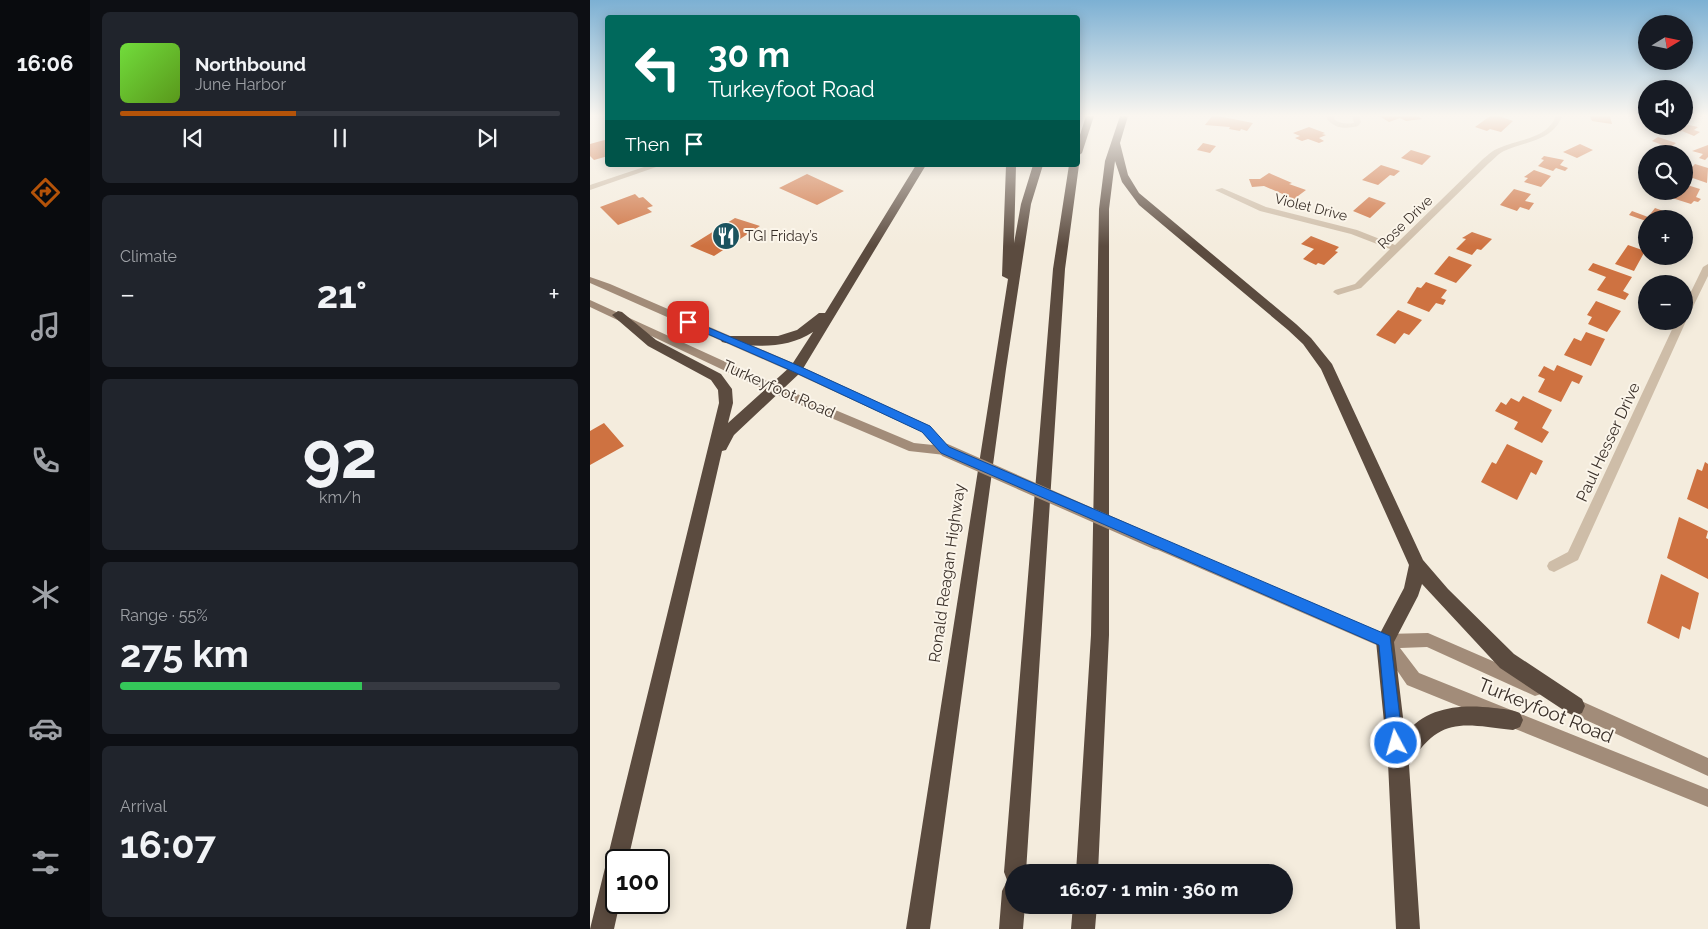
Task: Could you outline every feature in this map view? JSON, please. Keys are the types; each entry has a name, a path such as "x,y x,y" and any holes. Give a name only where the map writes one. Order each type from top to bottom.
{"highway":[{"path":"1087,864 1100,634 1102,257 1104,209 1110,159"},
{"path":"1119,159 1122,173 1132,192 1143,204 1292,327 1319,355 1327,367 1417,565 1447,601 1507,661 1575,706"},
{"path":"712,463 729,431 796,369 920,167"},
{"path":"1006,330 1011,167"},
{"name":"Ronald Reagan Highway","path":"918,929 1006,330 1026,204 1037,167"},
{"path":"1016,864 1058,269 1074,167"},
{"path":"726,339 756,344 792,338 819,320 837,300"},
{"path":"618,315 652,344 716,377 726,388 726,403 621,849"},
{"path":"1408,929 1398,763 1385,641 1412,590 1417,565"},
{"path":"1398,763 1417,736 1439,720 1462,714 1513,720"},
{"path":"602,929 605,914"},
{"path":"1011,929 1012,914"},
{"path":"1083,929 1084,914"}],"main road":[{"name":"Turkeyfoot Road","path":"590,280 796,369 926,429 945,450"},
{"name":"Turkeyfoot Road","path":"590,303 774,389 913,448 945,450 1385,641 1428,640 1708,767"},
{"name":"Turkeyfoot Road","path":"1385,641 1413,679 1708,798"}],"street":[{"name":"Rose Drive","path":"1338,292 1358,286 1488,159"},
{"path":"590,188 652,167"},
{"name":"Violet Drive","path":"1219,190 1263,208 1354,232 1397,249"},
{"path":"1693,297 1708,267"},
{"name":"Paul Hesser Drive","path":"1554,566 1573,556 1677,330"}],"building":[{"path":"1405,159 1428,159 1422,165"},
{"path":"1542,159 1564,160 1560,165 1568,168 1565,171 1556,168 1553,171 1538,166 1544,160"},
{"path":"1695,164 1708,168 1707,183 1693,178 1693,166"},
{"path":"1381,165 1400,171 1394,176 1390,175 1378,185 1362,180"},
{"path":"1534,170 1551,176 1541,187 1524,182 1528,178 1524,177"},
{"path":"1269,173 1292,183 1289,184 1306,190 1294,199 1264,186 1252,187 1249,179 1260,179"},
{"path":"807,174 844,191 817,205 779,188"},
{"path":"1693,187 1700,189 1696,197 1701,199 1691,204 1678,200 1693,200"},
{"path":"1514,189 1531,194 1525,201 1534,203 1529,210 1520,207 1517,211 1500,205"},
{"path":"635,194 639,198 643,197 653,206 647,208 652,212 618,225 600,207"},
{"path":"1369,197 1386,203 1370,218 1353,211"},
{"path":"1632,211 1638,213 1638,218 1629,215"},
{"name":"TGI Friday’s","path":"735,218 760,226 714,256 690,246"},
{"path":"1472,232 1492,239 1481,250 1477,249 1472,255 1456,249 1466,239 1462,238"},
{"path":"1311,236 1339,247 1335,251 1338,252 1324,265 1318,263 1316,265 1303,259 1314,249 1301,244"},
{"path":"1628,245 1638,249 1638,264 1634,271 1615,264"},
{"path":"1449,256 1472,265 1456,283 1434,274"},
{"path":"1593,263 1632,277 1623,291 1629,294 1625,300 1597,290 1606,277 1588,270"},
{"path":"1426,282 1447,290 1441,298 1446,300 1443,305 1436,303 1429,312 1407,303 1417,287 1421,288"},
{"path":"1596,301 1621,311 1607,332 1588,324 1592,317 1587,315"},
{"path":"1398,310 1422,320 1409,335 1404,333 1395,344 1376,335"},
{"path":"1586,332 1605,339 1591,366 1564,355 1574,338 1581,341"},
{"path":"1557,365 1583,376 1579,384 1572,381 1561,402 1538,392 1545,379 1538,376 1544,366 1554,371"},
{"path":"1523,396 1552,410 1542,428 1549,432 1542,443 1514,429 1518,422 1495,411 1501,402 1506,405 1511,398 1519,402"},
{"path":"604,423 624,446 590,465 590,431"},
{"path":"1507,444 1543,461 1536,475 1531,472 1517,500 1481,482 1492,462 1496,464"},
{"path":"1705,462 1708,464 1708,509 1687,499 1697,469 1702,471"},
{"path":"1679,517 1708,531 1706,538 1708,539 1708,579 1667,558"},
{"path":"1661,574 1699,593 1690,630 1682,626 1679,639 1647,623"}],"place":[{"name":"TGI Friday’s","path":"726,236"}],"route":[{"path":"688,322 926,429 945,450 1385,641 1396,743"}]}
